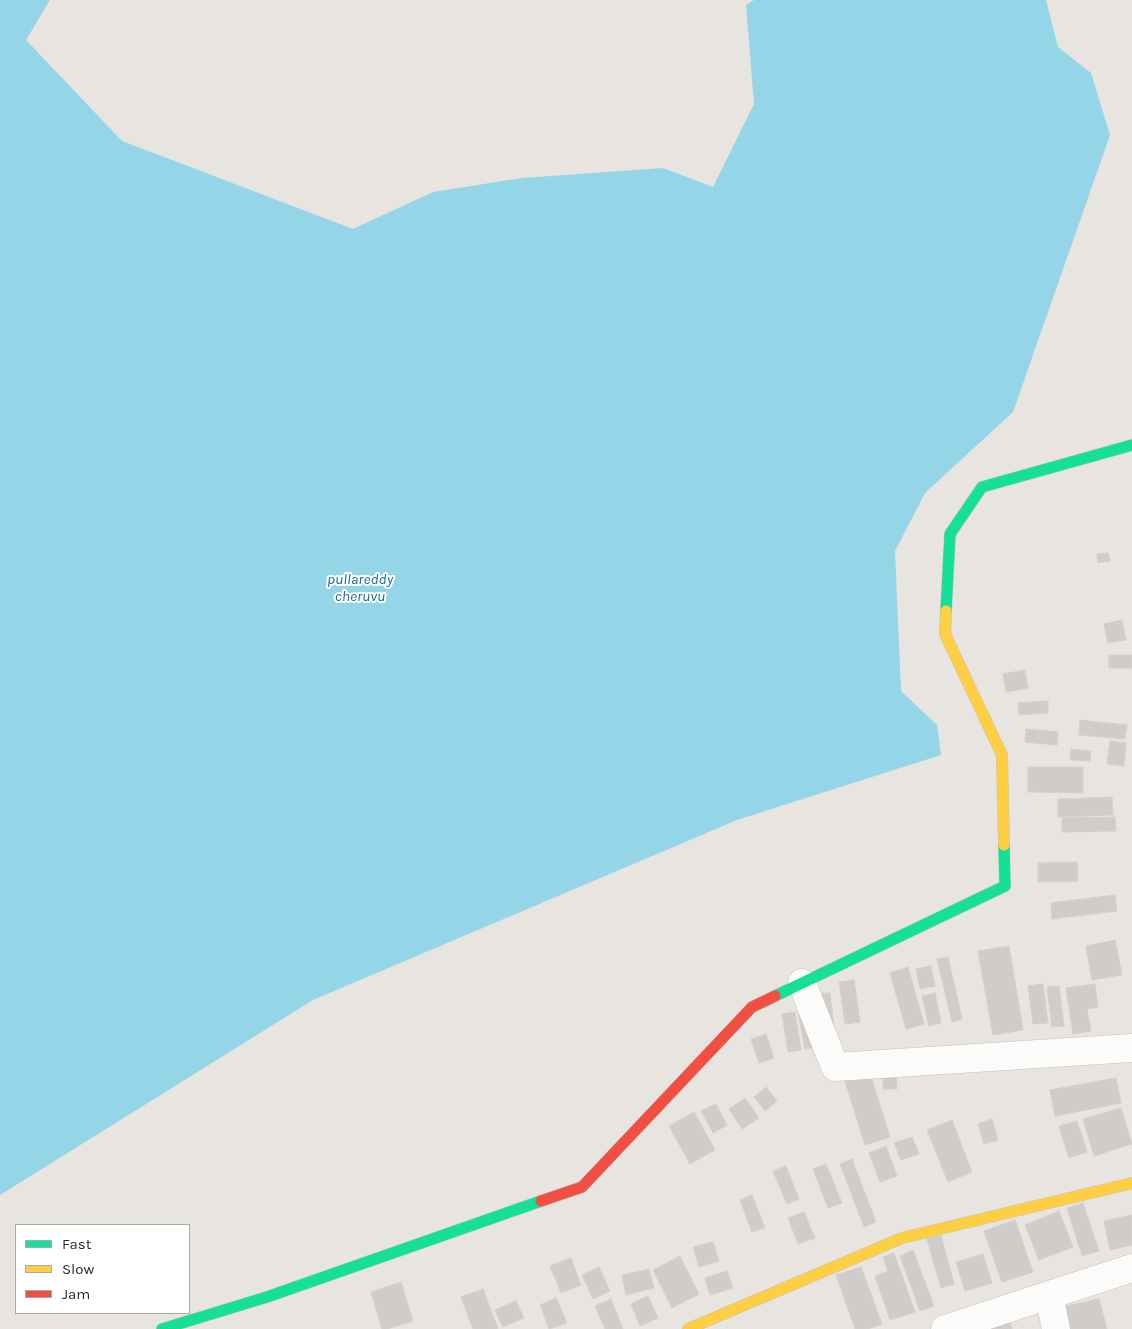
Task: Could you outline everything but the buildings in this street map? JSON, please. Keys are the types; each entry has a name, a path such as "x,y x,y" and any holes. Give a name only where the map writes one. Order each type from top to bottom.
{"street":[{"path":"162,1329 267,1297 582,1187 752,1007 1005,886 1002,754 945,634 950,534 982,487 1132,445"},
{"path":"802,983 835,1067 1132,1048"},
{"path":"688,1329 902,1238 1132,1183"},
{"path":"944,1329 1132,1268"},
{"path":"1049,1295 1056,1329"}],"water":[{"name":"pullareddy cheruvu","path":"0,0 50,0 26,40 122,141 353,229 433,192 522,178 663,168 713,187 754,104 746,5 754,0 1046,0 1058,47 1091,73 1110,135 1013,412 925,493 895,551 901,691 937,725 941,755 737,820 313,1000 0,1195"}],"traffic: fast":[{"path":"946,611 950,534 982,487 1132,445"},
{"path":"775,996 1005,886 1004,845"},
{"path":"162,1329 267,1297 541,1201"}],"traffic: slow":[{"path":"946,611 945,634 1002,755 1004,845"},
{"path":"688,1329 902,1238 1132,1183"}],"traffic: jam":[{"path":"541,1201 582,1187 752,1007 775,996"}]}
